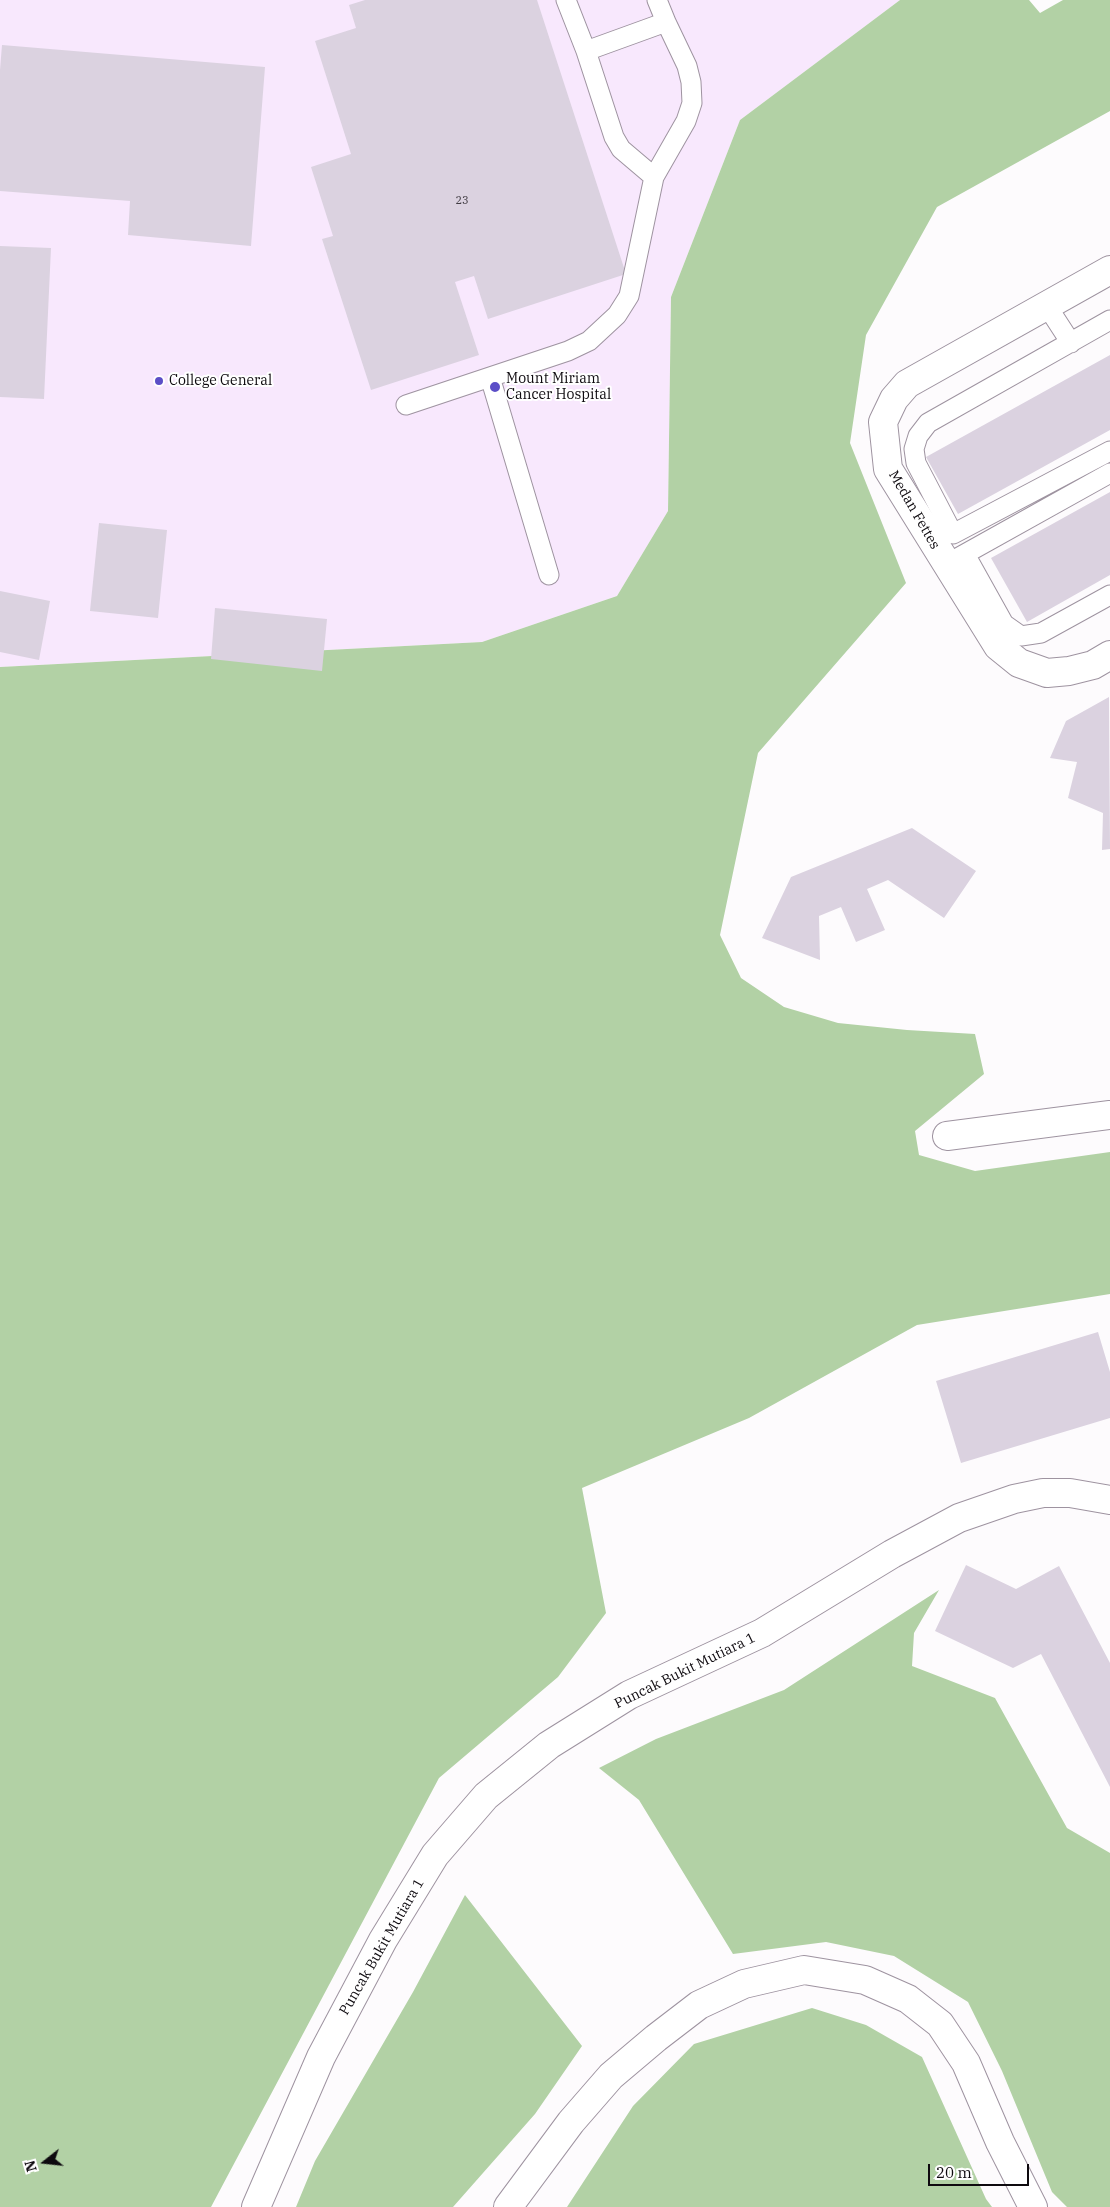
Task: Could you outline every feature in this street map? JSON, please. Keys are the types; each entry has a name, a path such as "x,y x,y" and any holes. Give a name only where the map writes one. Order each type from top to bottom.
{"street":[{"name":"Medan Fettes","path":"1110,270 907,384 894,399 883,422 888,469 956,559 998,646 1019,663 1046,673 1069,672 1093,665 1110,655"},
{"path":"947,1136 1110,1115"},
{"name":"Puncak Bukit Mutiara 1","path":"256,2207 321,2057 383,1940 435,1855 486,1796 550,1745 629,1695 762,1633 892,1554 959,1518 1014,1499 1043,1493 1070,1493 1110,1500"},
{"path":"508,2207 571,2122 611,2076 656,2038 699,2005 744,1984 804,1970 864,1980 908,1999 940,2024 966,2063 1000,2142 1033,2207"}],"lane":[{"path":"566,0 586,51 614,137 621,149 654,177"},
{"path":"406,405 568,351 589,341 617,315 629,296 654,177 686,121 692,103 691,82 687,66 657,0"},
{"path":"586,51 666,22"},
{"path":"1047,306 1071,343"},
{"path":"1110,320 928,423 918,436 914,449 916,463 953,534 1110,451"},
{"path":"490,377 549,575"},
{"path":"1110,473 956,559 1004,624 1021,636 1041,633 1110,596"}],"shaded area":[{"path":"0,0 900,0 740,120 671,297 668,511 617,596 482,642 0,667"}],"green space":[{"path":"900,0 1029,0 1040,13 1063,0 1110,0 1110,111 937,207 866,335 850,443 906,583 758,753 720,935 741,978 784,1007 838,1023 975,1034 984,1074 915,1131 919,1155 975,1171 1110,1152 1110,1294 917,1325 749,1418 582,1488 606,1613 558,1677 439,1778 211,2207 0,2207 0,667 482,642 617,596 668,511 671,297 740,120"},
{"path":"939,1590 914,1633 912,1666 995,1698 1067,1828 1110,1853 1110,2207 1067,2207 1052,2192 1002,2071 968,2002 894,1956 826,1942 733,1954 639,1800 599,1768 656,1739 784,1690"},
{"path":"465,1895 582,2046 535,2114 453,2207 296,2207 315,2161 413,1992"},
{"path":"812,2008 866,2025 922,2057 986,2199 992,2207 567,2207 633,2106 694,2044"}],"building":[{"path":"365,0 537,0 626,274 488,319 474,276 455,282 479,355 371,390 322,239 333,236 311,167 351,154 315,41 356,28 349,5"},
{"path":"2,45 265,67 251,246 128,235 130,201 0,191 0,70"},
{"path":"0,246 51,248 44,399 0,397"},
{"path":"1110,355 1110,430 958,514 926,457"},
{"path":"1110,492 1110,575 1027,622 991,558"},
{"path":"99,523 167,530 158,618 90,611"},
{"path":"0,591 50,601 39,660 0,652"},
{"path":"215,608 327,619 322,671 211,659"},
{"path":"1109,697 1110,849 1102,850 1103,813 1068,798 1077,762 1050,758 1066,721"},
{"path":"912,828 976,871 944,918 888,880 867,889 885,930 856,942 841,907 819,916 820,960 762,938 791,877"},
{"path":"1098,1332 1110,1372 1110,1418 961,1463 936,1381"},
{"path":"966,1565 1016,1589 1059,1566 1110,1663 1110,1787 1041,1654 1013,1668 935,1631"}],"place":[{"name":"College General","path":"159,381"},
{"name":"Mount Miriam Cancer Hospital","path":"495,387"}]}
